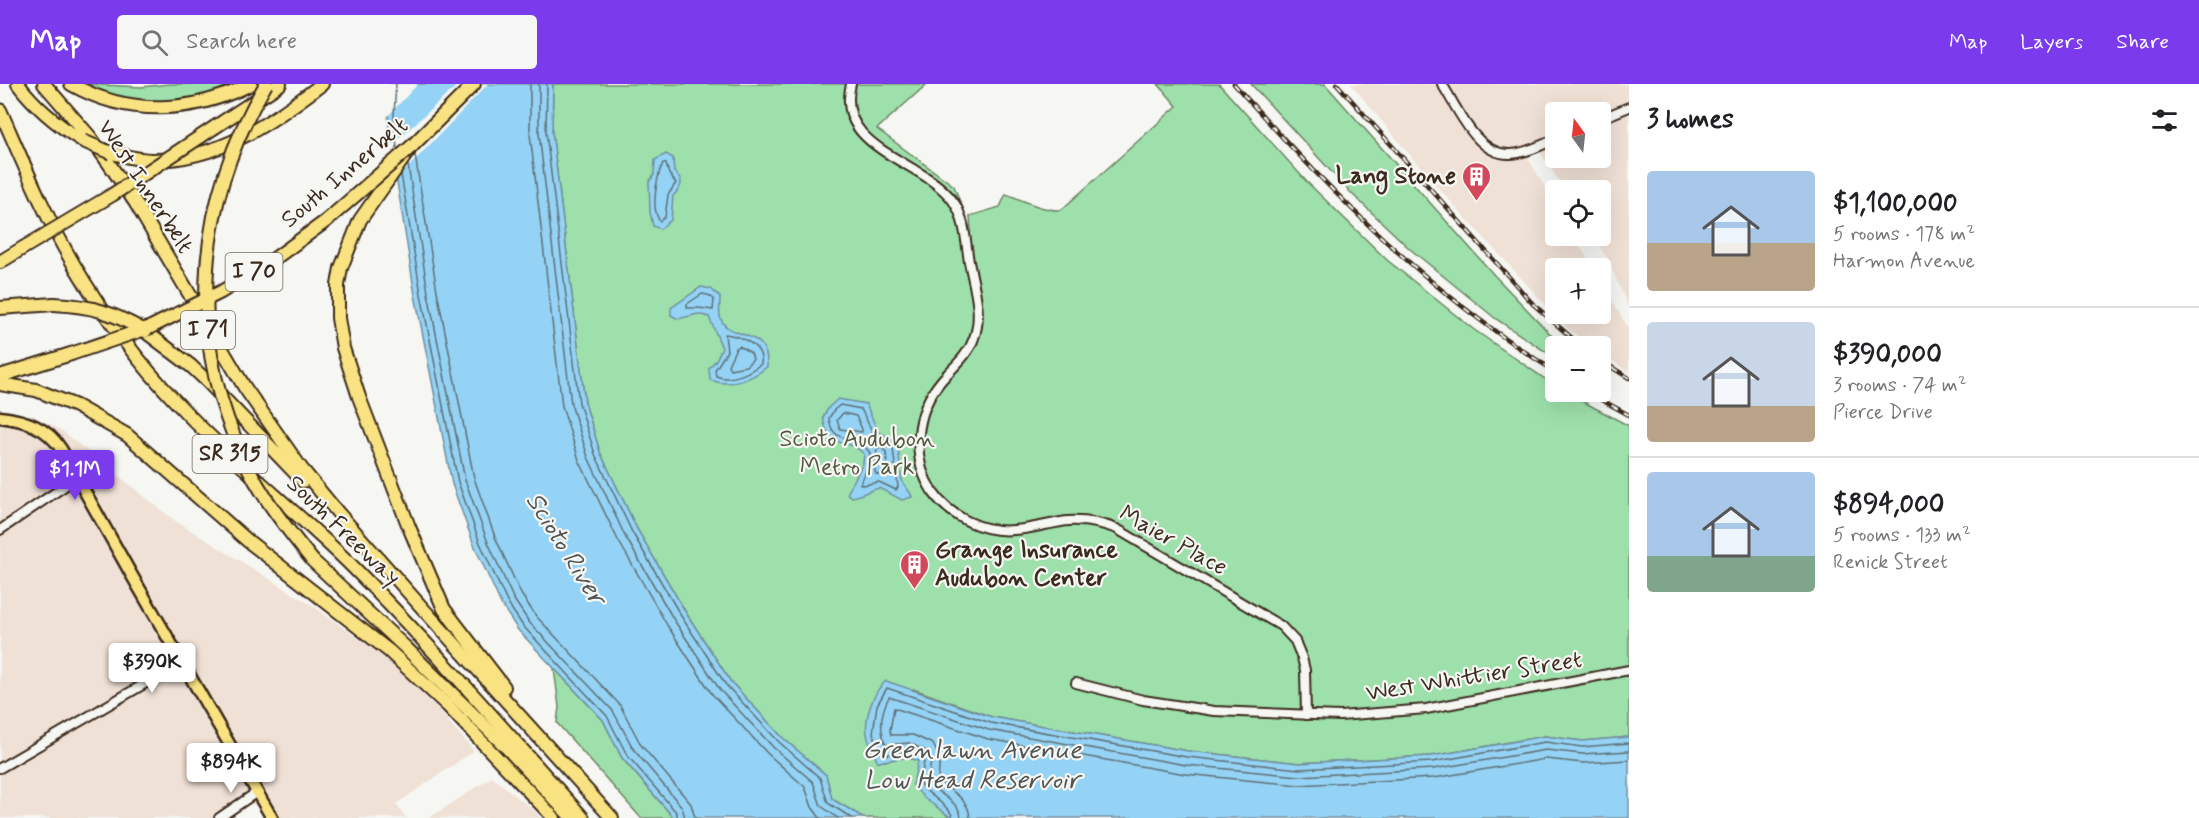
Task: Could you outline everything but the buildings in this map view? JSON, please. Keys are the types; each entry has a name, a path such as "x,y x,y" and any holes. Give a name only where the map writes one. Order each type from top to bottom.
{"highway":[{"path":"18,84 42,112 82,141 111,153 149,160 193,157 232,143 290,108 322,84"},
{"name":"West Innerbelt","path":"44,84 90,137 108,162 141,212 185,289"},
{"path":"71,84 107,100 138,107 166,108 202,103 233,93 251,84"},
{"name":"I 71","path":"266,84 233,149 215,210 208,248 205,286 209,344 217,387 229,425 244,460 273,509 313,561 406,648 507,748 572,818"},
{"path":"0,262 104,200 280,84"},
{"name":"South Innerbelt","path":"0,376 151,327 221,292 270,262 326,221 412,146 474,84"},
{"name":"South Freeway","path":"0,110 33,185 74,266 148,371 177,404 248,472 310,525 373,588 583,818"},
{"path":"412,146 360,220 340,268 337,302 342,348 392,483 444,609 572,773"},
{"name":"South Freeway","path":"185,289 245,388 301,468 361,539 612,818"},
{"path":"0,308 54,304 83,306 103,310 146,332 208,382 361,539"},
{"path":"0,384 36,390 76,406 127,435 248,541 389,651 448,706 554,818"}],"main road":[{"path":"0,417 24,421 56,440 273,818"}],"street":[{"name":"Maier Place","path":"851,84 849,110 858,130 870,142 944,191 957,207 965,239 978,316 971,347 934,391 920,422 918,446 932,490 958,516 989,529 1013,530 1082,521 1096,522 1117,529 1272,620 1295,641 1302,658 1306,715"},
{"path":"1442,84 1478,140 1495,152 1518,153 1545,143"},
{"path":"1611,114 1629,107"},
{"path":"0,530 78,477"},
{"path":"0,768 182,662"},
{"name":"West Whittier Street","path":"1076,683 1143,700 1197,709 1258,714 1370,715 1426,709 1629,670"},
{"path":"219,818 257,792"}],"shaded area":[{"path":"1351,84 1629,84 1629,308 1611,267 1611,258 1607,258 1599,246 1611,246 1611,180 1558,180 1551,168 1611,168 1611,102 1545,102 1545,160 1540,152 1528,158 1545,188 1545,246 1580,246 1587,258 1545,258 1545,304 1429,178"},
{"path":"1611,298 1629,330 1629,372 1611,360 1611,336 1578,336 1563,324 1611,324"},
{"path":"0,409 34,416 61,430 174,520 310,604 382,655 416,683 474,751 396,804 406,818 269,818 251,802 227,818 0,818"},
{"path":"492,777 541,818 429,818"}],"green space":[{"path":"84,84 141,87 169,84 237,84 200,97 160,101 121,97"},
{"name":"Scioto Audubon Metro Park","path":"553,84 927,84 877,129 954,186 971,231 970,216 1000,207 1006,194 1040,207 1061,210 1177,106 1158,84 1219,84 1307,182 1387,260 1473,329 1545,379 1545,402 1584,402 1629,426 1629,737 1582,741 1545,736 1432,756 1299,763 1188,751 992,717 913,689 878,762 907,757 918,761 947,816 952,818 864,818 832,799 826,775 783,738 731,682 686,613 637,529 600,452 585,403 552,131"},
{"path":"1251,84 1325,84 1494,275 1552,336 1545,336 1545,351 1496,319 1410,249 1350,192"},
{"path":"554,668 603,720 622,758 674,818 641,818 557,723 559,707"}],"water":[{"name":"Scioto River","path":"390,84 553,84 552,131 585,403 600,452 637,529 686,613 731,682 783,738 826,775 832,799 864,818 674,818 622,758 603,720 518,630 501,604 474,545 452,484 415,295 390,138 388,114"},
{"path":"666,154 673,158 674,172 680,178 681,184 673,196 671,220 660,229 653,226 649,182 654,175 655,160"},
{"path":"701,287 711,289 720,297 720,316 724,324 730,329 755,339 762,345 766,354 767,367 754,376 733,383 710,380 709,368 722,348 709,317 698,314 678,319 671,315 671,308"},
{"path":"838,399 866,404 878,432 897,446 902,480 912,497 902,500 879,488 852,497 847,494 863,463 864,454 857,448 834,440 829,435 823,417"},
{"name":"Greenlawn Avenue Low Head Reservoir","path":"886,681 992,717 1188,751 1299,763 1432,756 1545,736 1582,741 1629,737 1629,818 952,818 924,798 913,785 918,761 907,757 878,762 866,727 874,698"}],"pier":[{"path":"387,84 418,84 385,119 385,114"},
{"path":"459,84 488,84 394,182 388,148"}],"railway":[{"path":"1234,84 1308,164 1384,240 1466,310 1545,365"},
{"path":"1337,84 1533,304 1570,336"},
{"path":"1611,367 1629,378"},
{"path":"1605,402 1629,415"}],"place":[{"name":"Lang Stone","path":"1477,202"},
{"name":"Grange Insurance Audubon Center","path":"914,590"}]}
